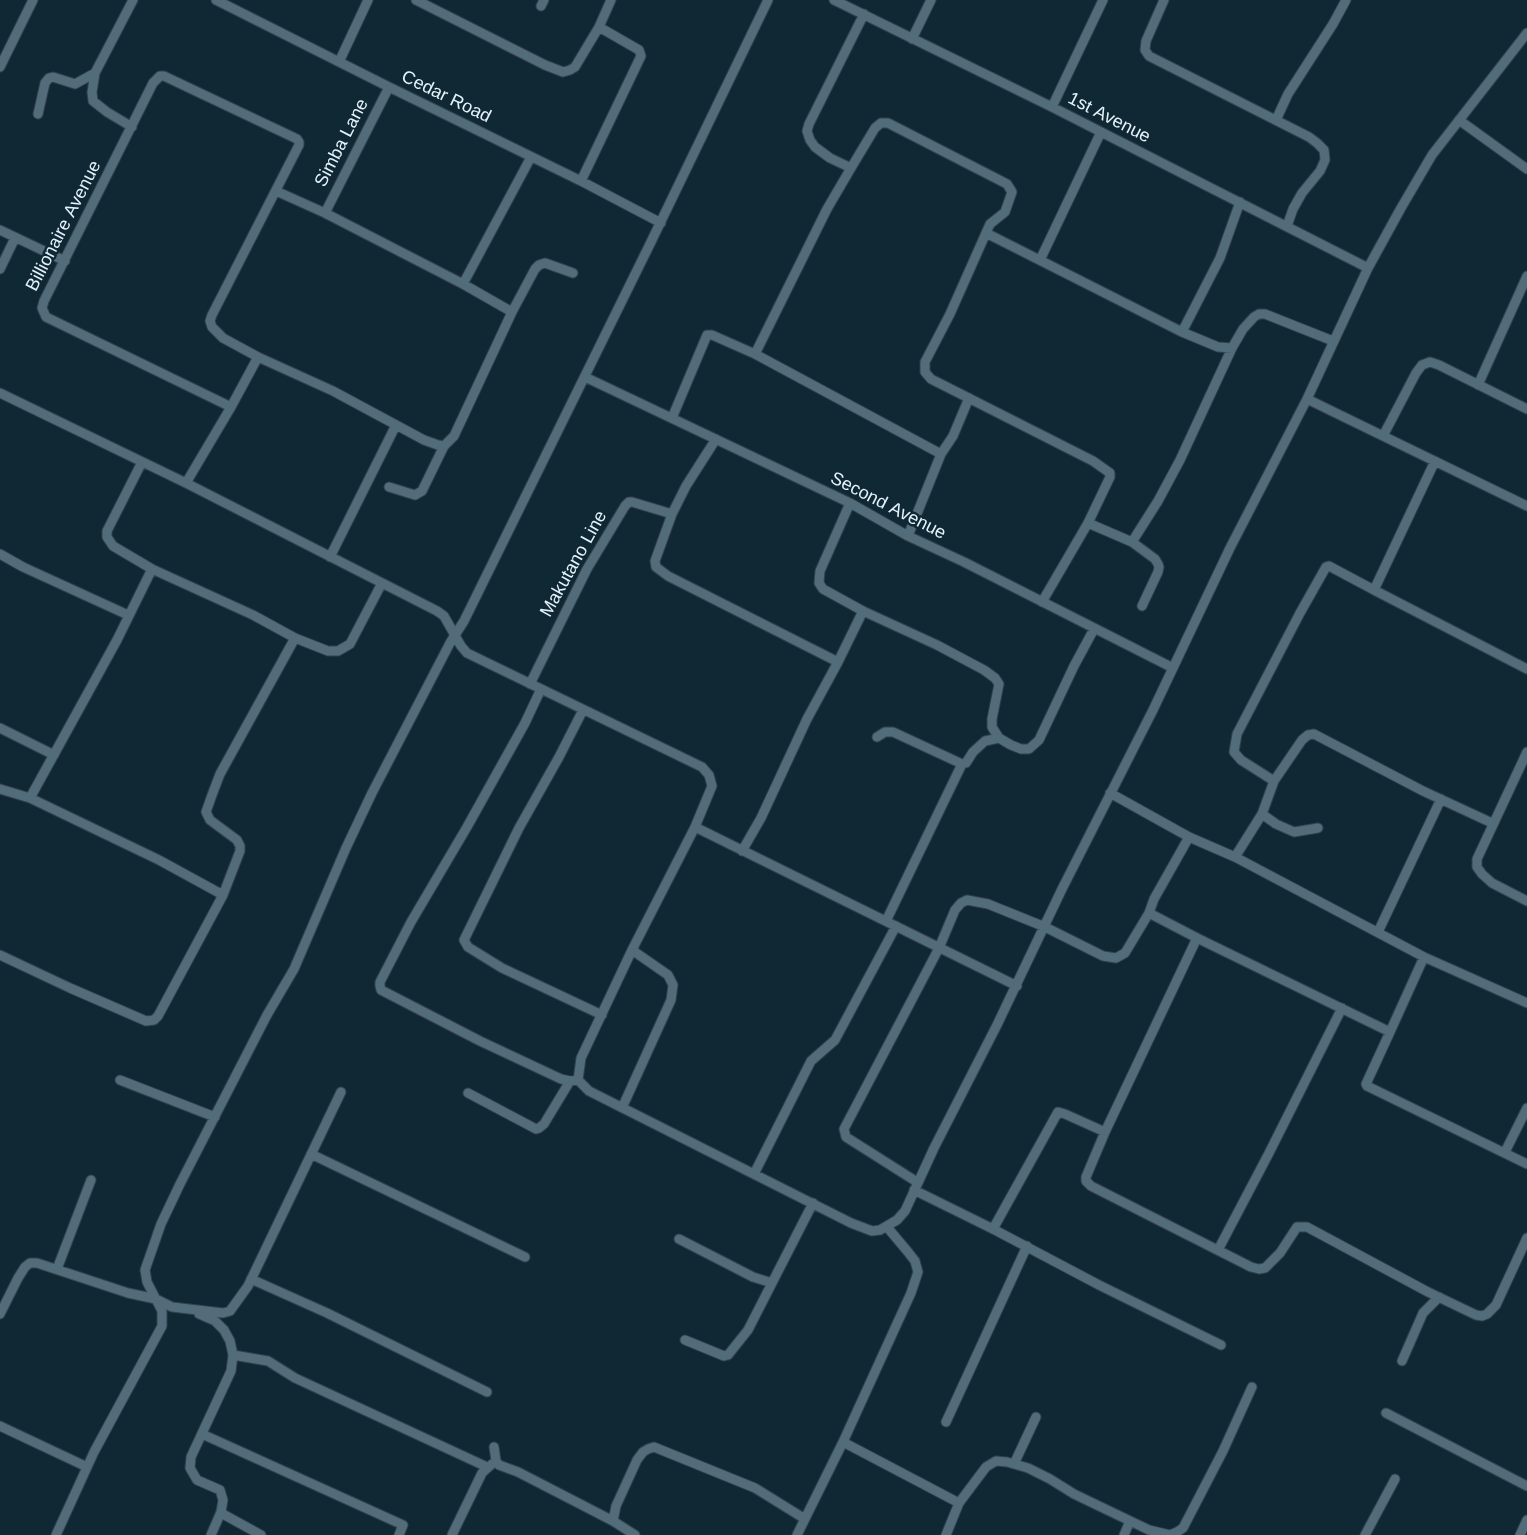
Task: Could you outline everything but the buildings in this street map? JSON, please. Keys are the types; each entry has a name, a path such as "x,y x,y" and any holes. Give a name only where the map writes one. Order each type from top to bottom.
{"street":[{"path":"0,67 4,49 33,0"},
{"path":"132,127 93,101 92,92 95,73 133,0"},
{"name":"Cedar Road","path":"216,0 661,223"},
{"path":"339,62 368,0"},
{"path":"416,0 545,65 563,72 575,66 599,27 611,0"},
{"path":"56,1535 88,1467 162,1326 162,1311 147,1282 144,1270 180,1184 267,1015 294,969 346,848 454,635 464,621 661,223 768,0"},
{"name":"1st Avenue","path":"834,0 1052,107 1368,268"},
{"path":"912,39 931,0"},
{"path":"1052,107 1103,0"},
{"path":"1276,120 1288,94 1333,24 1346,0"},
{"path":"1161,1 1144,50 1149,56 1276,120 1317,143 1324,150 1325,160 1320,171 1302,193 1286,226"},
{"path":"851,168 815,148 807,131 864,14"},
{"path":"580,181 641,56 640,50 599,27"},
{"path":"541,689 525,723 467,827 411,922 380,982 381,990 472,1037 561,1079 574,1080 588,1091 851,1223 872,1231 888,1227 905,1211 1173,668 1230,548 1306,399 1368,268 1428,162 1527,33"},
{"path":"38,114 49,78 53,77 75,84 95,73"},
{"name":"Billionaire Avenue","path":"231,406 46,318 42,308 153,83 160,76 164,76 297,139 299,145 276,191"},
{"name":"Simba Lane","path":"325,213 389,88"},
{"path":"1459,120 1527,169"},
{"path":"754,354 827,209 875,128 881,123 888,123 1008,184 1012,192 1005,212 990,224 950,314 925,362 925,372 931,379 1107,470 1110,476 1088,522 1042,602"},
{"path":"1040,260 1101,132"},
{"path":"463,284 531,157"},
{"path":"444,446 424,440 333,391 258,357 223,338 212,327 210,321 276,191 325,213 463,284 512,312"},
{"path":"1182,332 1220,258 1240,202"},
{"path":"0,230 65,261"},
{"path":"986,233 1182,332 1218,347 1232,348"},
{"path":"0,269 15,238"},
{"path":"389,487 415,495 422,491 444,446 454,436 512,312 535,269 545,263 573,273"},
{"path":"1478,384 1527,276"},
{"path":"1132,542 1158,501 1180,460 1232,348 1243,329 1254,317 1265,314 1275,317 1333,341"},
{"path":"672,418 707,335 712,335 754,354 942,454"},
{"path":"186,483 258,357"},
{"path":"1383,436 1416,373 1422,365 1430,362 1527,409"},
{"name":"Second Avenue","path":"585,377 850,504 908,536 1173,668"},
{"path":"0,393 186,483 437,611 450,624 460,646 467,653 702,767 709,775 712,786 694,827 632,950 582,1058 574,1080 544,1124 536,1129 468,1092"},
{"path":"908,536 942,454 953,436 969,398"},
{"path":"1306,399 1527,506"},
{"path":"330,557 396,425"},
{"path":"716,439 686,486 672,514 654,561 656,567 668,576 838,662"},
{"path":"1374,590 1435,461"},
{"path":"142,462 107,531 107,537 113,546 152,569 253,615 294,638 328,651 343,650 350,644 382,583"},
{"name":"Makutano Line","path":"530,684 587,569 625,506 632,502 672,514"},
{"path":"850,504 820,571 818,579 823,589 863,611 937,645 984,670 995,678 999,684 992,727 999,738 1016,747 1029,749 1040,740 1074,666 1094,629"},
{"path":"1088,522 1132,542 1155,559 1159,567 1142,606"},
{"path":"0,554 23,567 128,615"},
{"path":"1274,781 1241,760 1234,752 1237,734 1326,567 1329,566 1527,669"},
{"path":"30,798 117,640 152,569"},
{"path":"742,850 761,818 808,719 863,611"},
{"path":"0,955 146,1021 154,1020 161,1011 223,895 240,852 237,840 210,820 206,812 220,774 294,638"},
{"path":"583,710 519,828 464,940 468,947 502,968 602,1015"},
{"path":"0,728 54,755"},
{"path":"877,737 885,732 893,732 962,764"},
{"path":"1235,857 1262,814 1274,781 1302,740 1308,735 1314,734 1492,824"},
{"path":"886,922 962,764 966,763 973,752 985,741 999,738"},
{"path":"1527,752 1476,859 1477,867 1492,883 1527,901"},
{"path":"0,789 30,798 159,860 223,895"},
{"path":"1110,794 1189,837 1235,857 1424,957 1527,1003"},
{"path":"1378,932 1441,799"},
{"path":"1262,814 1276,824 1294,832 1318,828"},
{"path":"694,827 1017,986"},
{"path":"1189,837 1154,900 1149,913 1125,953 1116,958 1103,956 1045,927 988,904 967,900 961,903 955,910 939,948 844,1132 846,1137 916,1186 1099,1285 1221,1345"},
{"path":"1149,913 1390,1032"},
{"path":"754,1174 811,1061 835,1040 896,926"},
{"path":"1197,938 1105,1132 1086,1177 1091,1186 1251,1267 1259,1269 1265,1268 1280,1253 1294,1230 1300,1226 1307,1227 1476,1316 1487,1314 1496,1305 1527,1238"},
{"path":"622,1108 671,1000 673,985 668,975 632,950"},
{"path":"1424,957 1366,1084 1527,1164"},
{"path":"1218,1250 1268,1156 1342,1008"},
{"path":"120,1080 215,1117"},
{"path":"0,1314 25,1267 30,1263 37,1263 128,1293 156,1299 172,1307 223,1313 230,1311 251,1279 341,1092"},
{"path":"1504,1152 1527,1108"},
{"path":"993,1229 1058,1112 1105,1132"},
{"path":"311,1154 525,1257"},
{"path":"56,1269 91,1180"},
{"path":"685,1340 724,1356 728,1355 748,1330 812,1203"},
{"path":"797,1535 843,1442 911,1293 918,1272 908,1252 888,1227"},
{"path":"679,1238 753,1277 772,1283"},
{"path":"946,1422 1027,1246"},
{"path":"251,1279 326,1313 487,1392"},
{"path":"1402,1361 1422,1313 1440,1297"},
{"path":"187,1310 215,1321 224,1330 230,1341 233,1355 231,1371 191,1457 190,1468 197,1480 220,1490 224,1500 221,1513 211,1535"},
{"path":"233,1355 268,1361 295,1378 488,1467"},
{"path":"946,1535 959,1503 986,1467 996,1461 1028,1468 1074,1494 1149,1530 1170,1534 1184,1528 1223,1451 1252,1387"},
{"path":"1386,1413 1527,1486"},
{"path":"1014,1464 1036,1417"},
{"path":"0,1426 88,1467"},
{"path":"202,1434 403,1525 399,1535"},
{"path":"843,1442 959,1503"},
{"path":"613,1521 616,1506 637,1460 648,1448 654,1447 755,1488 805,1519"},
{"path":"494,1448 496,1461 499,1465 518,1472 613,1521 635,1535"},
{"path":"452,1535 482,1473 496,1461"},
{"path":"1365,1535 1395,1479"},
{"path":"221,1513 261,1535"},
{"path":"1520,1535 1527,1520"},
{"path":"1124,1535 1130,1521"}]}
